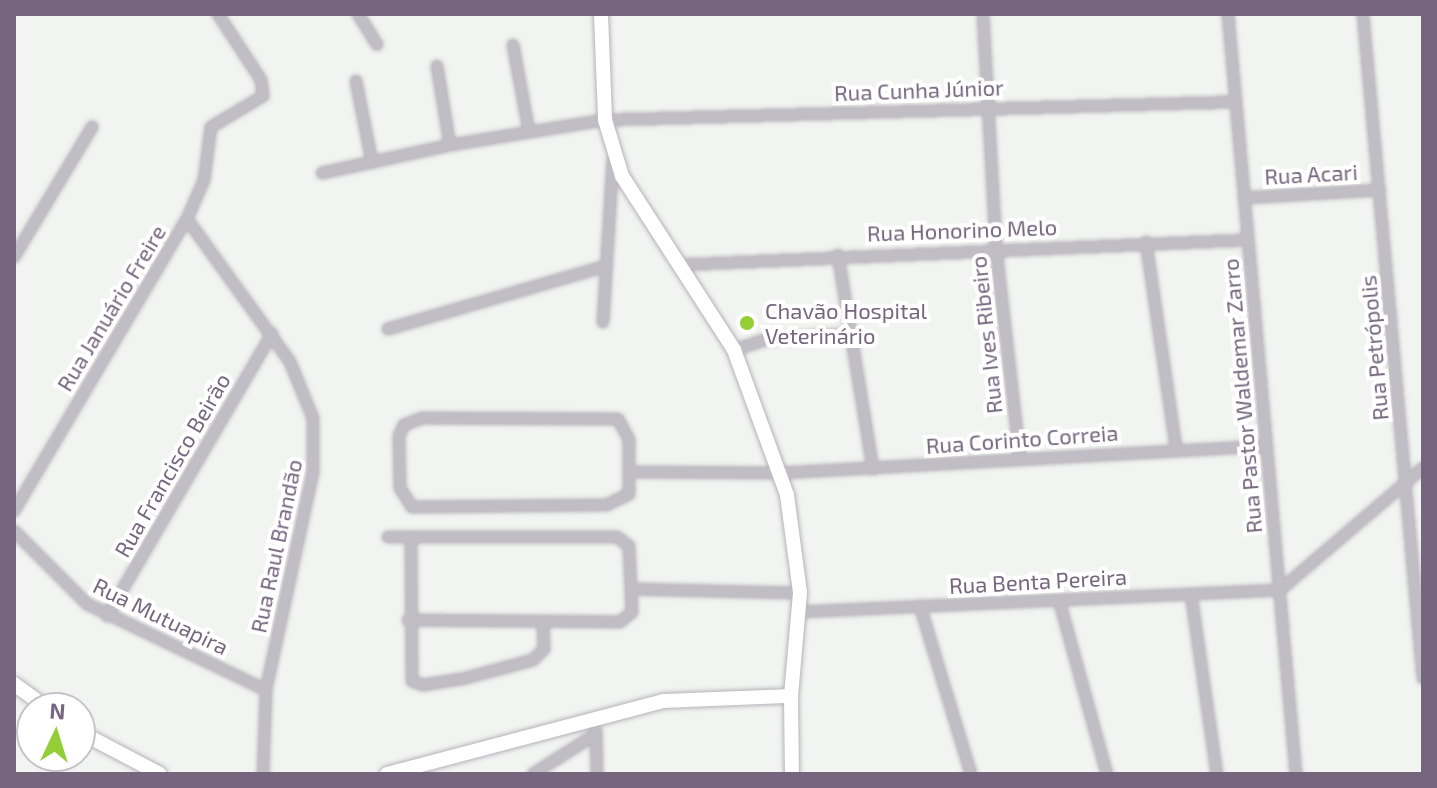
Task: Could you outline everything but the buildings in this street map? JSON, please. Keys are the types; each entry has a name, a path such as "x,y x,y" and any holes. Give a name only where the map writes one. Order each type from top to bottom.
{"main road":[{"path":"601,14 605,120 613,152 635,203 734,350 781,473 794,528 800,593 791,696 792,774"},
{"path":"387,774 594,717 691,697 791,696"},
{"path":"96,740 160,774"}],"street":[{"name":"Rua Januário Freire","path":"14,511 187,219 204,180 211,127 264,92 218,14"},
{"path":"358,14 377,45"},
{"name":"Rua Ives Ribeiro","path":"983,14 996,248 1020,460"},
{"name":"Rua Pastor Waldemar Zarro","path":"1228,14 1296,774"},
{"name":"Rua Petrópolis","path":"1363,14 1423,678"},
{"path":"513,45 529,131"},
{"path":"437,66 450,145"},
{"path":"356,81 372,162"},
{"name":"Rua Cunha Júnior","path":"322,173 450,145 605,120 1235,102"},
{"path":"14,257 92,127"},
{"path":"603,322 613,152"},
{"name":"Rua Acari","path":"1244,198 1380,190"},
{"name":"Rua Raul Brandão","path":"187,219 272,334 306,392 316,444 266,690 263,774"},
{"name":"Rua Honorino Melo","path":"677,265 996,248 1248,240"},
{"path":"1146,242 1176,448"},
{"path":"838,255 873,469"},
{"path":"388,329 606,266"},
{"name":"Rua Francisco Beirão","path":"107,616 272,334"},
{"path":"734,350 768,339 851,334"},
{"path":"422,418 618,419 627,429 632,472 629,494 616,504 412,507 400,488 399,436 404,425 422,418"},
{"name":"Rua Corinto Correia","path":"632,472 781,473 1176,448 1265,446"},
{"path":"1280,590 1423,468"},
{"name":"Rua Mutuapira","path":"14,531 73,594 107,616 266,690"},
{"path":"388,537 617,537 629,546 632,612 620,622 408,620"},
{"path":"411,537 408,620 410,677 423,685 539,657 544,649 543,622"},
{"path":"632,589 800,593"},
{"name":"Rua Benta Pereira","path":"798,612 1280,590"},
{"path":"1191,594 1217,774"},
{"path":"1059,600 1107,774"},
{"path":"920,606 971,774"},
{"path":"594,717 597,774"},
{"path":"533,774 596,734"}],"place":[{"name":"Chavão Hospital Veterinário","path":"747,323"}]}
